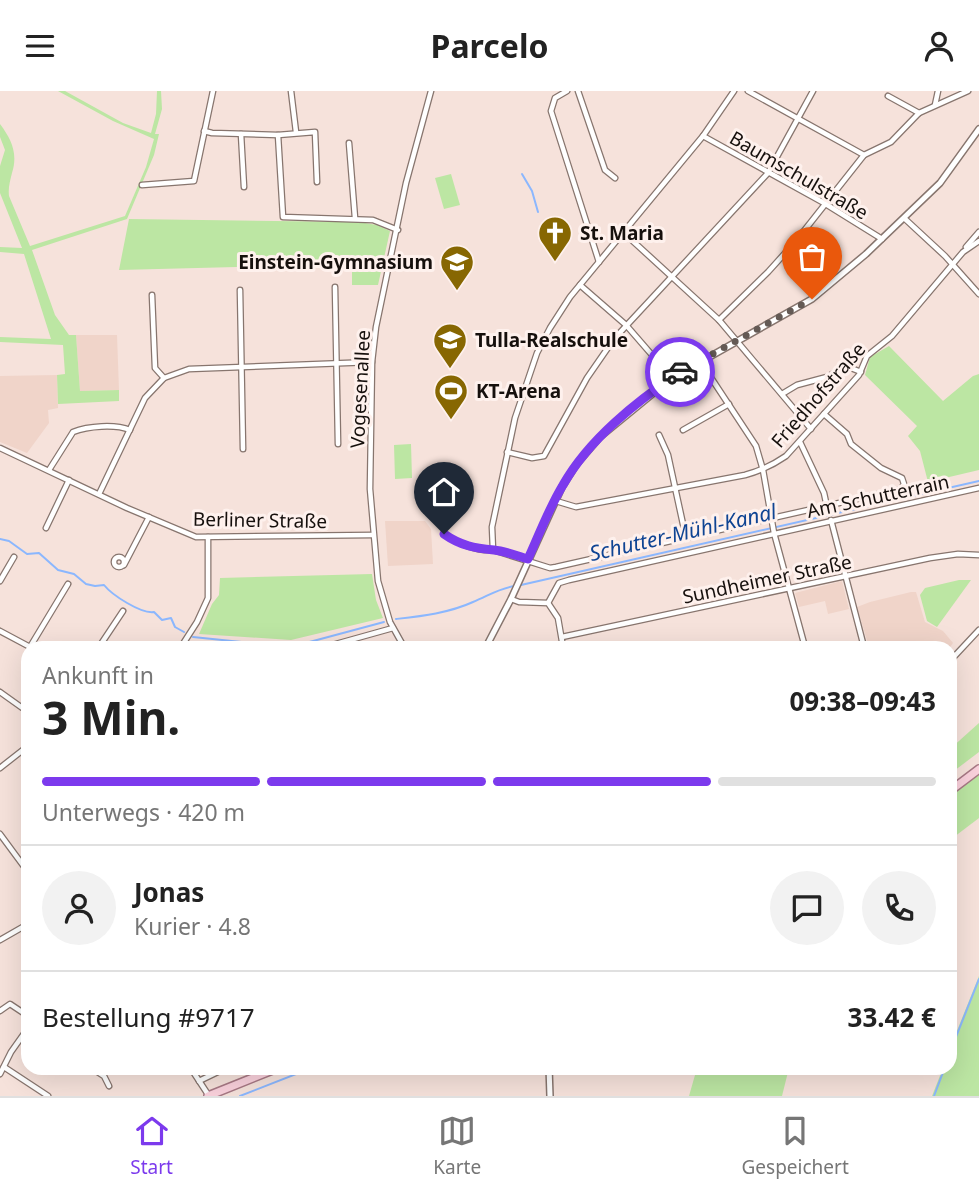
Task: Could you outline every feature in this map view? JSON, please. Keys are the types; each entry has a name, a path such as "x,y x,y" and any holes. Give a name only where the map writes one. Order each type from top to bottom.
{"main road":[{"path":"957,786 979,769"},
{"path":"209,1096 260,1075"}],"street":[{"path":"142,185 194,181 212,91"},
{"path":"291,91 296,132"},
{"name":"Vogesenallee","path":"401,641 393,628 378,582 373,535 370,489 372,362 376,327 409,172 431,91"},
{"path":"567,91 555,98 551,104 552,117 599,262"},
{"path":"578,91 605,170 615,178"},
{"path":"493,550 492,527 518,407 537,353 554,320 703,136 734,91"},
{"path":"748,91 864,155"},
{"path":"507,451 532,458 544,456 587,378 614,339 768,173 813,91"},
{"path":"935,105 938,91"},
{"path":"719,320 796,241 864,155 891,142 919,113 968,91"},
{"path":"888,96 919,113"},
{"path":"489,641 515,591 555,501 576,465 600,437 645,397 672,378 812,299 882,239 948,174 979,129"},
{"path":"204,131 278,135 314,132 317,182"},
{"path":"241,134 244,187"},
{"path":"278,135 283,217 355,218 382,222 398,230"},
{"name":"Baumschulstraße","path":"703,136 824,203 882,239"},
{"path":"349,143 355,218"},
{"path":"904,218 945,256 979,294"},
{"path":"962,252 979,232"},
{"path":"624,233 719,320 811,429"},
{"name":"Friedhofstraße","path":"555,501 576,507 675,488 763,470 786,456 861,372 867,356 892,337 962,252 979,241"},
{"path":"580,285 626,325 672,378"},
{"path":"335,287 338,444"},
{"path":"240,290 243,449"},
{"path":"152,295 155,368 164,378"},
{"path":"700,361 751,437 763,470 774,531 803,641"},
{"path":"99,495 145,398 164,378 189,369 372,362"},
{"path":"782,394 797,385 827,377 846,366 861,372"},
{"path":"683,430 729,404"},
{"path":"444,534 464,545 528,559 550,568 772,521 899,491 902,488 902,478 881,468 851,444 847,434 824,414"},
{"path":"49,470 73,432 122,427 130,431"},
{"path":"659,435 668,455 686,538"},
{"path":"800,442 824,493 827,507"},
{"name":"Berliner Straße","path":"0,448 188,534 208,537 373,535"},
{"path":"46,528 69,480"},
{"name":"Am Schutterrain","path":"548,603 559,583 569,580 774,531 979,488"},
{"path":"124,565 149,517"},
{"path":"831,520 862,641"},
{"path":"185,641 208,598 208,537"},
{"name":"Sundheimer Straße","path":"562,637 944,556 979,555"},
{"path":"0,581 13,557"},
{"path":"34,641 68,584"},
{"path":"511,599 519,603 548,603 558,618 562,641"},
{"path":"103,641 123,611"},
{"path":"346,641 393,628"},
{"path":"957,654 979,630"},
{"path":"0,631 21,642"},
{"path":"0,691 21,707"},
{"path":"0,768 21,752"},
{"path":"0,834 21,862"},
{"path":"0,940 21,928"},
{"path":"0,1011 10,1004 21,1011"},
{"path":"0,1073 21,1038"},
{"path":"4,1067 48,1096"},
{"path":"102,1075 109,1086"},
{"path":"195,1075 209,1096"},
{"path":"199,1081 211,1075"},
{"path":"549,1075 550,1096"}],"shaded area":[{"path":"76,335 117,335 119,390 80,391"},
{"path":"57,375 58,408 48,410 49,423 27,453 0,442 0,376"},
{"path":"385,521 425,521 431,529 433,564 388,566"},
{"path":"842,581 849,609 828,614 825,601 799,607 795,593"},
{"path":"916,592 925,622 943,631 951,641 867,641 857,607"}],"green space":[{"path":"58,91 65,91 123,123 151,133 156,114 157,91 161,91 162,109 155,134 159,134 154,155 127,219 32,250 55,315 69,335 76,335 80,391 119,390 119,401 58,404 57,375 65,374 63,345 0,342 0,337 51,339 24,254 0,252 0,247 22,248 0,193 0,166 5,150 0,137 0,124 14,153 9,196 30,246 125,216 146,167 154,139 113,121"},
{"path":"451,174 460,205 444,209 435,178"},
{"path":"129,219 359,222 377,225 390,231 378,285 352,285 352,264 119,270"},
{"path":"889,346 943,401 979,374 979,470 928,482 920,451 908,436 917,426 865,375 870,357"},
{"path":"411,444 412,478 395,479 394,445"},
{"path":"372,574 376,600 383,618 291,640 199,634 212,604 219,595 220,578"},
{"path":"971,580 937,627 927,621 920,595 925,588"},
{"path":"979,723 979,752 957,769 957,743"},
{"path":"979,771 979,818 957,835 957,788"},
{"path":"979,976 979,1096 932,1096 940,1075 957,1075 957,1031"},
{"path":"695,1075 787,1075 782,1096 689,1096"}],"waterway":[{"path":"522,174 532,191 538,212"},
{"name":"Schutter-Mühl-Kanal","path":"521,585 979,481"},
{"name":"Schutter-Mühl-Kanal","path":"0,539 9,541 27,554 39,553 58,570 74,574 86,584 104,585 127,603 154,612 162,620 171,618 175,627 184,632"},
{"name":"Schutter-Mühl-Kanal","path":"396,619 454,609 515,586"},
{"name":"Schutter-Mühl-Kanal","path":"313,641 384,622"},
{"name":"Schutter-Mühl-Kanal","path":"193,637 231,641"},
{"path":"957,1034 979,979"},
{"path":"240,1096 294,1075"},
{"path":"934,1096 942,1075"}],"way so far":[{"path":"680,372 812,299"}],"place":[{"name":"St. Maria","path":"555,263"},
{"name":"Einstein-Gymnasium","path":"457,292"},
{"name":"Tulla-Realschule","path":"450,370"},
{"name":"KT-Arena","path":"451,421"}],"route":[{"path":"444,534 464,545 528,559 562,487 576,465 600,437 645,397 680,372"}]}
